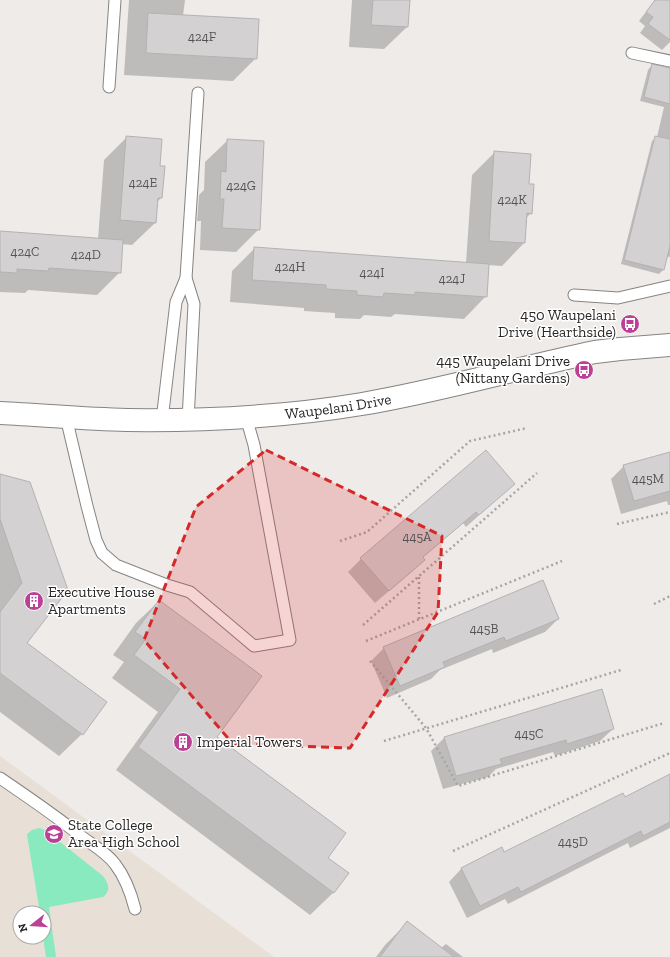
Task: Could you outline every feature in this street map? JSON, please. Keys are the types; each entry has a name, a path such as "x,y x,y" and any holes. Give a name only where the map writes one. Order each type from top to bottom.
{"street":[{"name":"Waupelani Drive","path":"0,412 66,417 188,420 246,417 323,410 412,395 583,354 670,345"}],"lane":[{"path":"109,87 115,0"},
{"path":"632,53 670,61"},
{"path":"162,420 176,302 186,278 198,93"},
{"path":"186,278 193,297 194,318 188,420"},
{"path":"574,295 618,298 670,286"},
{"path":"66,417 85,499 96,540 102,553 116,565 167,585 190,592 254,646 290,640 254,445 246,417"},
{"path":"0,778 46,809 107,856 115,864 130,891 135,909"}],"path":[{"path":"340,541 367,532 470,441 527,428"},
{"path":"363,625 537,473"},
{"path":"617,524 670,512"},
{"path":"366,641 562,561"},
{"path":"419,575 419,619"},
{"path":"654,604 670,596"},
{"path":"370,662 426,728 458,786 664,723"},
{"path":"384,741 621,670"},
{"path":"453,851 670,754"}],"highlighted area":[{"path":"266,450 442,536 438,612 350,748 233,744 144,640 196,507"}],"shaded area":[{"name":"State College Area High School","path":"0,756 274,957 0,957"}],"green space":[{"path":"39,828 45,830 103,876 108,887 106,895 103,897 52,906 52,905 39,905 27,834 32,830"},
{"path":"52,928 56,957 46,957 44,945 52,945"}],"building":[{"path":"373,0 410,0 408,27 371,25"},
{"path":"655,0 670,0 670,40 648,24 653,17 646,12"},
{"path":"148,13 259,19 257,59 146,53"},
{"path":"652,64 670,68 670,104 644,97"},
{"path":"126,136 162,139 160,166 165,166 162,198 158,198 156,223 120,220"},
{"path":"655,136 670,139 670,246 664,270 624,260"},
{"path":"227,139 264,141 260,230 222,228 224,199 220,199 221,171 226,172"},
{"path":"494,151 531,154 529,184 534,184 532,214 527,213 525,243 489,241"},
{"path":"0,231 123,240 121,273 49,268 48,271 17,269 17,273 0,272"},
{"path":"254,247 489,264 487,297 415,292 415,295 384,293 383,297 357,295 357,291 326,289 326,285 252,280"},
{"path":"486,450 515,484 479,515 476,512 423,557 425,560 389,591 360,558"},
{"path":"670,452 670,491 634,501 623,465"},
{"name":"Executive House Apartments","path":"0,474 30,482 68,590 27,643 107,702 83,735 0,673 0,612 22,583 0,519"},
{"path":"543,580 559,619 506,641 504,637 443,662 445,667 400,686 383,647"},
{"name":"Imperial Towers","path":"159,600 262,676 217,737 346,833 328,858 349,873 334,893 138,747 180,689 134,655 146,639 135,632"},
{"path":"602,689 614,729 567,744 566,740 500,759 502,764 456,776 444,737"},
{"path":"670,774 670,822 643,836 641,831 521,892 518,887 480,906 461,868 502,847 504,852 623,793 625,797"},
{"path":"407,921 454,957 380,957"}],"place":[{"name":"450 Waupelani Drive (Hearthside)","path":"630,324"},
{"name":"445 Waupelani Drive (Nittany Gardens)","path":"584,370"},
{"name":"Executive House Apartments","path":"34,601"},
{"name":"Imperial Towers","path":"183,742"},
{"name":"State College Area High School","path":"54,834"}]}
